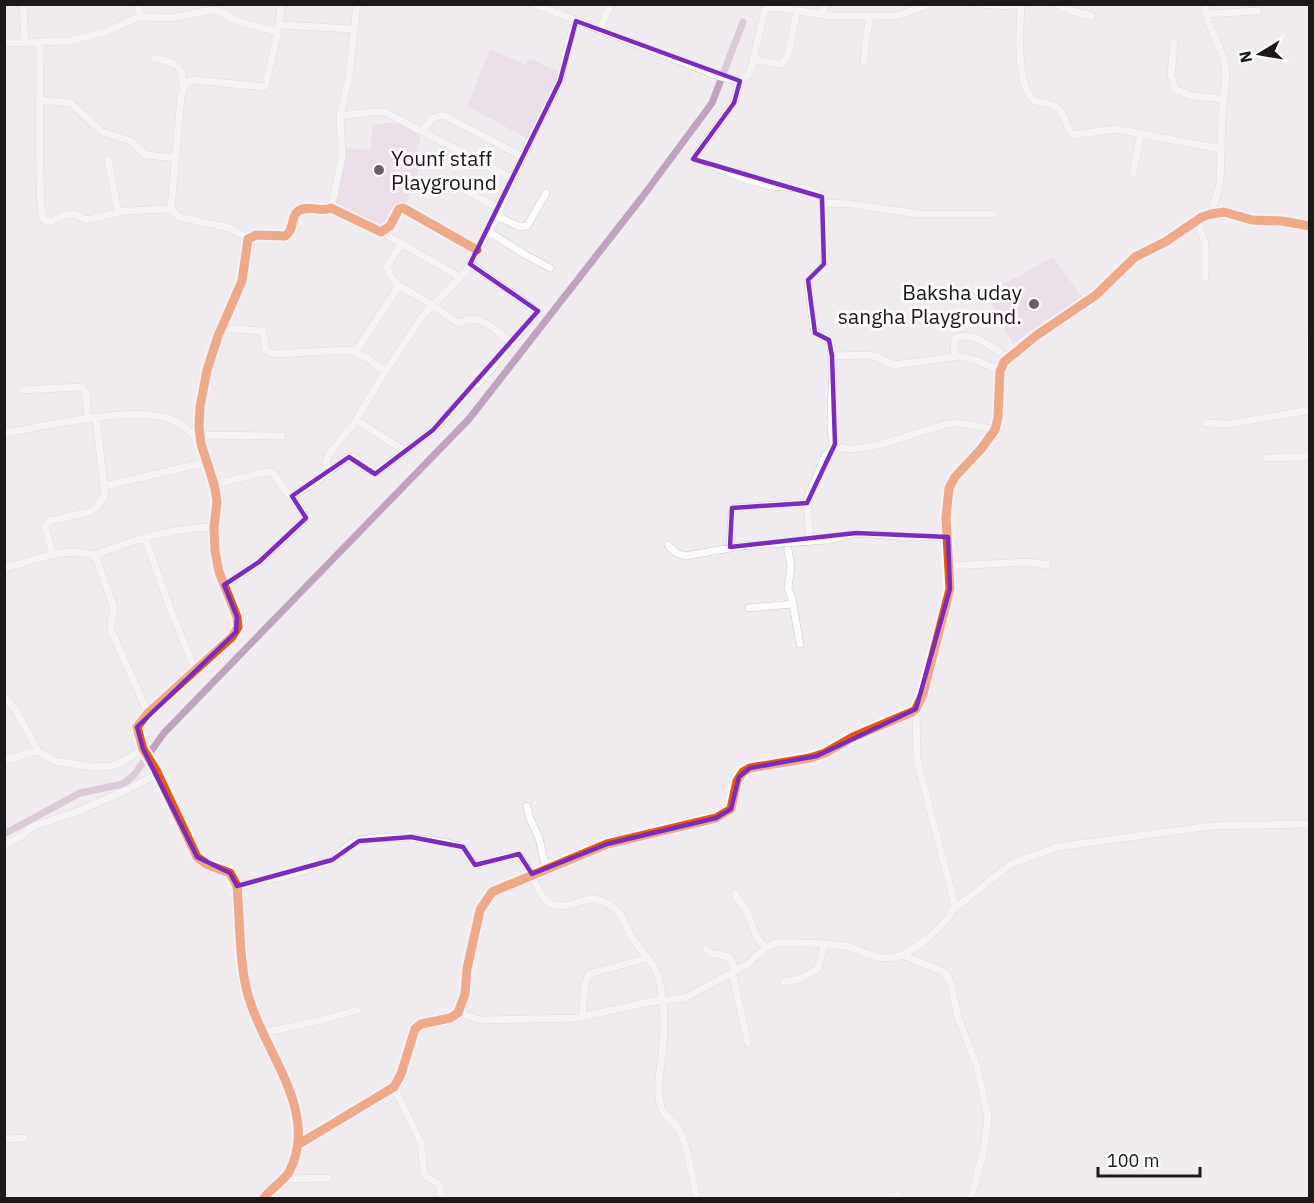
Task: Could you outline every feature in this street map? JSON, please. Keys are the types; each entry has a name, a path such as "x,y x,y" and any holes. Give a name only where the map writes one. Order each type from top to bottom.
{"street":[{"path":"23,4 25,42"},
{"path":"139,4 139,17"},
{"path":"183,88 186,83 193,81 265,87 279,29 281,4"},
{"path":"331,208 342,156 340,116 349,77 357,4"},
{"path":"534,4 718,76 737,81 748,75 754,59 765,9 774,7 823,15 897,16 930,4"},
{"path":"599,30 611,4"},
{"path":"823,15 825,4"},
{"path":"977,4 1020,4 1022,71 1026,90 1031,99 1059,109 1068,130 1074,135 1115,129 1221,149"},
{"path":"1057,4 1064,9 1092,16"},
{"path":"1204,4 1224,59 1226,77 1220,184 1210,214"},
{"path":"4,43 70,41 105,32 139,17 172,18 211,10 240,22 279,29 353,29"},
{"path":"754,59 783,64 788,54 797,11"},
{"path":"1206,14 1258,11"},
{"path":"864,62 871,15"},
{"path":"331,470 326,463 329,454 356,420 421,318 470,264 499,212 560,81 576,21"},
{"path":"40,42 42,212 45,220 50,222 75,213 90,220 118,212 171,209"},
{"path":"1174,43 1171,75 1175,88 1192,96 1224,99"},
{"path":"154,58 177,65 182,72 183,88 171,209 178,217 230,228 248,239"},
{"path":"737,81 734,103 699,151 700,160 769,185 814,192 822,197 824,202 824,264 820,273 810,279 809,290 814,330 828,340 832,356 831,432 837,447 849,450 914,436 954,423 973,424 995,430"},
{"path":"39,100 70,103 102,132 131,141 145,155 177,158"},
{"path":"340,116 385,112 513,179"},
{"path":"422,131 433,118 445,117 523,157"},
{"path":"1133,173 1141,134"},
{"path":"108,160 118,212"},
{"path":"445,180 520,227 527,226 546,193"},
{"path":"824,202 918,214 994,214"},
{"path":"248,239 256,236 285,236 292,230 298,211 308,208 323,211 331,208 381,232 460,277"},
{"path":"381,232 390,226 399,209 404,208 477,250"},
{"path":"953,910 952,890 917,760 916,709 923,694 948,597 950,566 946,508 950,488 955,477 995,430 998,418 1000,371 1008,358 1069,312 1096,295 1135,257 1165,242 1210,214 1224,212 1252,220 1282,221 1310,226"},
{"path":"1197,221 1205,243 1205,278"},
{"path":"488,231 550,268"},
{"path":"248,239 242,281 221,328 207,370 200,406 201,444 214,484 217,511 214,526 215,551 224,585 237,617 238,627 232,637 148,713 137,727 144,751 157,772 197,857 208,865 230,873 237,886 245,985 252,1010 291,1095 298,1130 298,1144 293,1163 284,1179 264,1198"},
{"path":"400,244 387,266 393,281 459,323 470,318 482,322 512,343"},
{"path":"292,496 316,482 345,459 354,457 372,471 378,471 405,452 433,430 489,371 533,317 534,311 529,305 470,264"},
{"path":"356,351 399,286"},
{"path":"221,328 263,331 266,350 273,354 341,349 356,351 369,358 385,372"},
{"path":"1310,333 1310,362"},
{"path":"954,356 955,339 961,336 977,340 1008,358"},
{"path":"832,356 868,355 894,365 954,356 978,361 1000,371"},
{"path":"22,390 82,387 92,419 105,486 105,495 93,510 71,517 53,519 46,524 53,555"},
{"path":"1206,423 1228,424 1310,410"},
{"path":"4,433 135,414 160,416 178,422 201,444"},
{"path":"356,420 405,452"},
{"path":"200,435 282,436"},
{"path":"810,542 807,503 825,456 835,444"},
{"path":"1267,458 1301,457 1310,452"},
{"path":"105,486 207,462"},
{"path":"214,484 267,472 273,473 287,493 292,496 304,516 301,523 259,562 224,585"},
{"path":"730,548 734,508 807,503"},
{"path":"4,568 77,551 94,555 145,538 183,529 214,526"},
{"path":"668,545 676,554 685,556 730,548 810,542 856,533 948,537"},
{"path":"145,538 195,670"},
{"path":"786,544 791,566 788,588 800,644"},
{"path":"94,555 114,608 111,630 148,713"},
{"path":"950,566 1027,562 1047,565"},
{"path":"749,608 793,604"},
{"path":"4,696 15,709 38,751 54,761 93,768 111,766 144,751"},
{"path":"298,1144 394,1087 401,1074 415,1029 421,1024 450,1018 458,1013 465,994 467,969 482,905 498,888 607,844 716,818 731,808 740,777 750,768 817,756 853,737 908,715 916,709"},
{"path":"4,760 38,751"},
{"path":"4,845 20,837 32,826 76,812 127,790 157,772"},
{"path":"527,806 539,838 546,869"},
{"path":"458,1013 480,1020 582,1017 631,1005 685,998 748,963 766,947 776,943 843,946 882,958 890,958 912,950 926,939 953,910 1011,864 1057,847 1211,826 1310,824"},
{"path":"237,886 283,877 332,861 348,845 359,841 411,837 461,847 475,865 509,856 519,856 532,874 543,896 554,905 595,899 603,900 621,915 630,934 658,977 664,1028 659,1100 663,1113 676,1125 683,1139 697,1198"},
{"path":"735,893 737,900 746,910 757,940 766,947"},
{"path":"783,981 799,979 818,969 824,945"},
{"path":"706,949 711,953 729,957 734,971 748,1043"},
{"path":"902,955 947,975 958,1017 976,1067 988,1123 984,1149 971,1198"},
{"path":"582,1017 585,984 590,974 647,958"},
{"path":"263,1033 358,1010"},
{"path":"394,1087 421,1143 424,1174 439,1184 442,1198"},
{"path":"4,1140 24,1138"},
{"path":"284,1179 328,1178"}],"highlighted area":[{"path":"576,21 740,81 734,103 693,159 822,197 824,264 808,280 815,333 829,340 832,356 835,444 807,503 732,508 730,547 856,533 948,537 950,589 916,709 817,756 750,768 739,777 731,809 716,818 607,844 532,874 519,854 475,865 463,847 411,837 359,841 332,860 237,886 230,873 197,857 143,749 137,727 236,632 237,617 224,585 259,562 306,518 292,496 349,457 375,474 433,430 538,311 470,264 560,81"}],"shaded area":[{"path":"490,49 524,66 530,59 562,73 530,140 467,106"},
{"name":"Younf staff Playground","path":"399,123 419,131 417,135 421,138 416,150 421,153 417,160 421,162 405,207 393,213 380,232 331,208 341,148 370,150 373,125"},
{"name":"Baksha uday sangha Playground.","path":"1053,257 1084,300 1047,320 1013,344 986,294"}],"waterway":[{"path":"4,834 80,793 123,784 134,775 164,733 469,419 643,196 712,103 743,22"}],"cycle path":[{"path":"264,1198 289,1172 297,1149 298,1127 294,1104 286,1082 255,1016 248,995 241,956 237,886 230,873 208,865 197,857 156,770 143,749 137,727 148,713 232,637 238,627 237,617 219,572 214,527 217,501 201,444 200,407 207,370 218,336 242,281 248,239 256,235 285,236 290,230 294,217 302,209 331,208 381,232 390,226 399,209 403,208 477,250"},
{"path":"299,1144 394,1087 401,1074 415,1029 421,1024 450,1018 458,1013 465,994 467,969 480,910 492,892 607,844 716,818 731,809 737,781 743,772 750,768 810,758 825,753 853,737 916,709 923,694 950,589 946,518 949,488 955,477 995,430 998,418 1000,371 1004,362 1037,335 1096,295 1135,257 1165,242 1202,217 1224,212 1252,220 1282,221 1310,226"}],"place":[{"name":"Younf staff Playground","path":"379,170"},
{"name":"Baksha uday sangha Playground.","path":"1034,304"}]}
